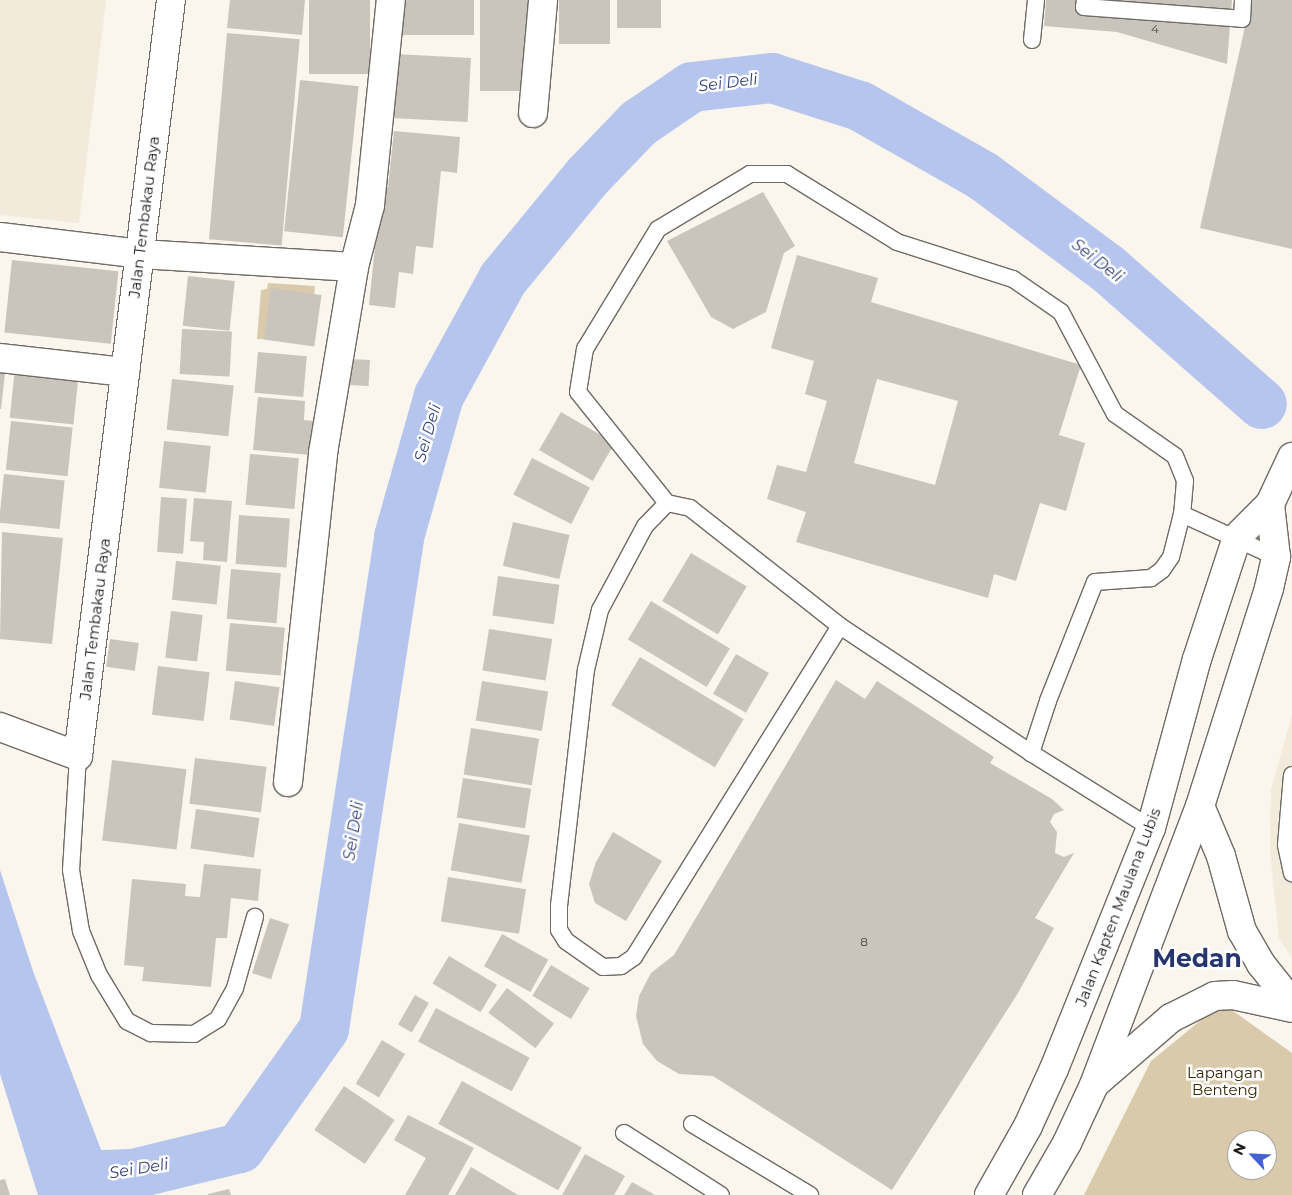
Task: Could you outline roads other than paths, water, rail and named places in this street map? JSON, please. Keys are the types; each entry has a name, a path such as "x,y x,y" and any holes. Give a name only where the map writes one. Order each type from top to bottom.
{"street":[{"name":"Jalan Tembakau Raya","path":"78,756 171,0"},
{"path":"288,782 323,453 354,267 370,205 391,0"},
{"path":"533,113 543,0"},
{"path":"0,237 140,254 354,267"},
{"path":"0,358 125,372"},
{"path":"1037,1195 1067,1143 1095,1083 1200,806 1276,557 1276,493 1292,457"},
{"name":"Jalan Kapten Maulana Lubis","path":"989,1195 1028,1126 1054,1069 1151,828 1197,659 1237,537 1276,493"},
{"path":"0,727 78,756"},
{"path":"1200,806 1221,856 1242,930 1261,964 1292,1003"},
{"path":"1095,1083 1171,1018 1215,996 1233,995 1292,1008"},
{"path":"1054,1069 1095,1083"}],"lane":[{"path":"1032,40 1036,0"},
{"path":"1084,0 1084,7 1242,19 1243,0"},
{"path":"1031,753 1048,701 1095,582 1151,578 1162,570 1171,557 1182,514 1185,481 1175,456 1115,414 1061,312 1013,279 897,242 787,174 750,174 658,230 585,349 578,392 667,503 690,508 840,626 1031,753 1151,828"},
{"path":"667,503 645,526 600,610 586,670 559,906 559,930 566,941 603,967 621,966 634,957 834,642 840,626"},
{"path":"1182,514 1237,537 1276,557"},
{"name":"Jalan Tembakau Raya","path":"78,756 71,870 81,931 99,975 126,1021 151,1033 194,1034 218,1019 235,988 255,917"},
{"path":"1292,775 1286,846 1292,873"},
{"path":"692,1124 810,1195"},
{"path":"624,1133 721,1195"}],"water":[{"path":"0,870 33,971 114,1184 78,1195 38,1195 0,1074"}],"waterway":[{"name":"Sei Deli","path":"54,1154 60,1171 76,1176 133,1174 240,1148 324,1029 399,537 439,396 503,279 587,177 639,123 692,87 772,78 860,106 983,176 1107,268 1262,404"}],"district":[{"name":"Medan","path":"1197,958"}],"park label":[{"name":"Lapangan Benteng","path":"1225,1080"}]}
